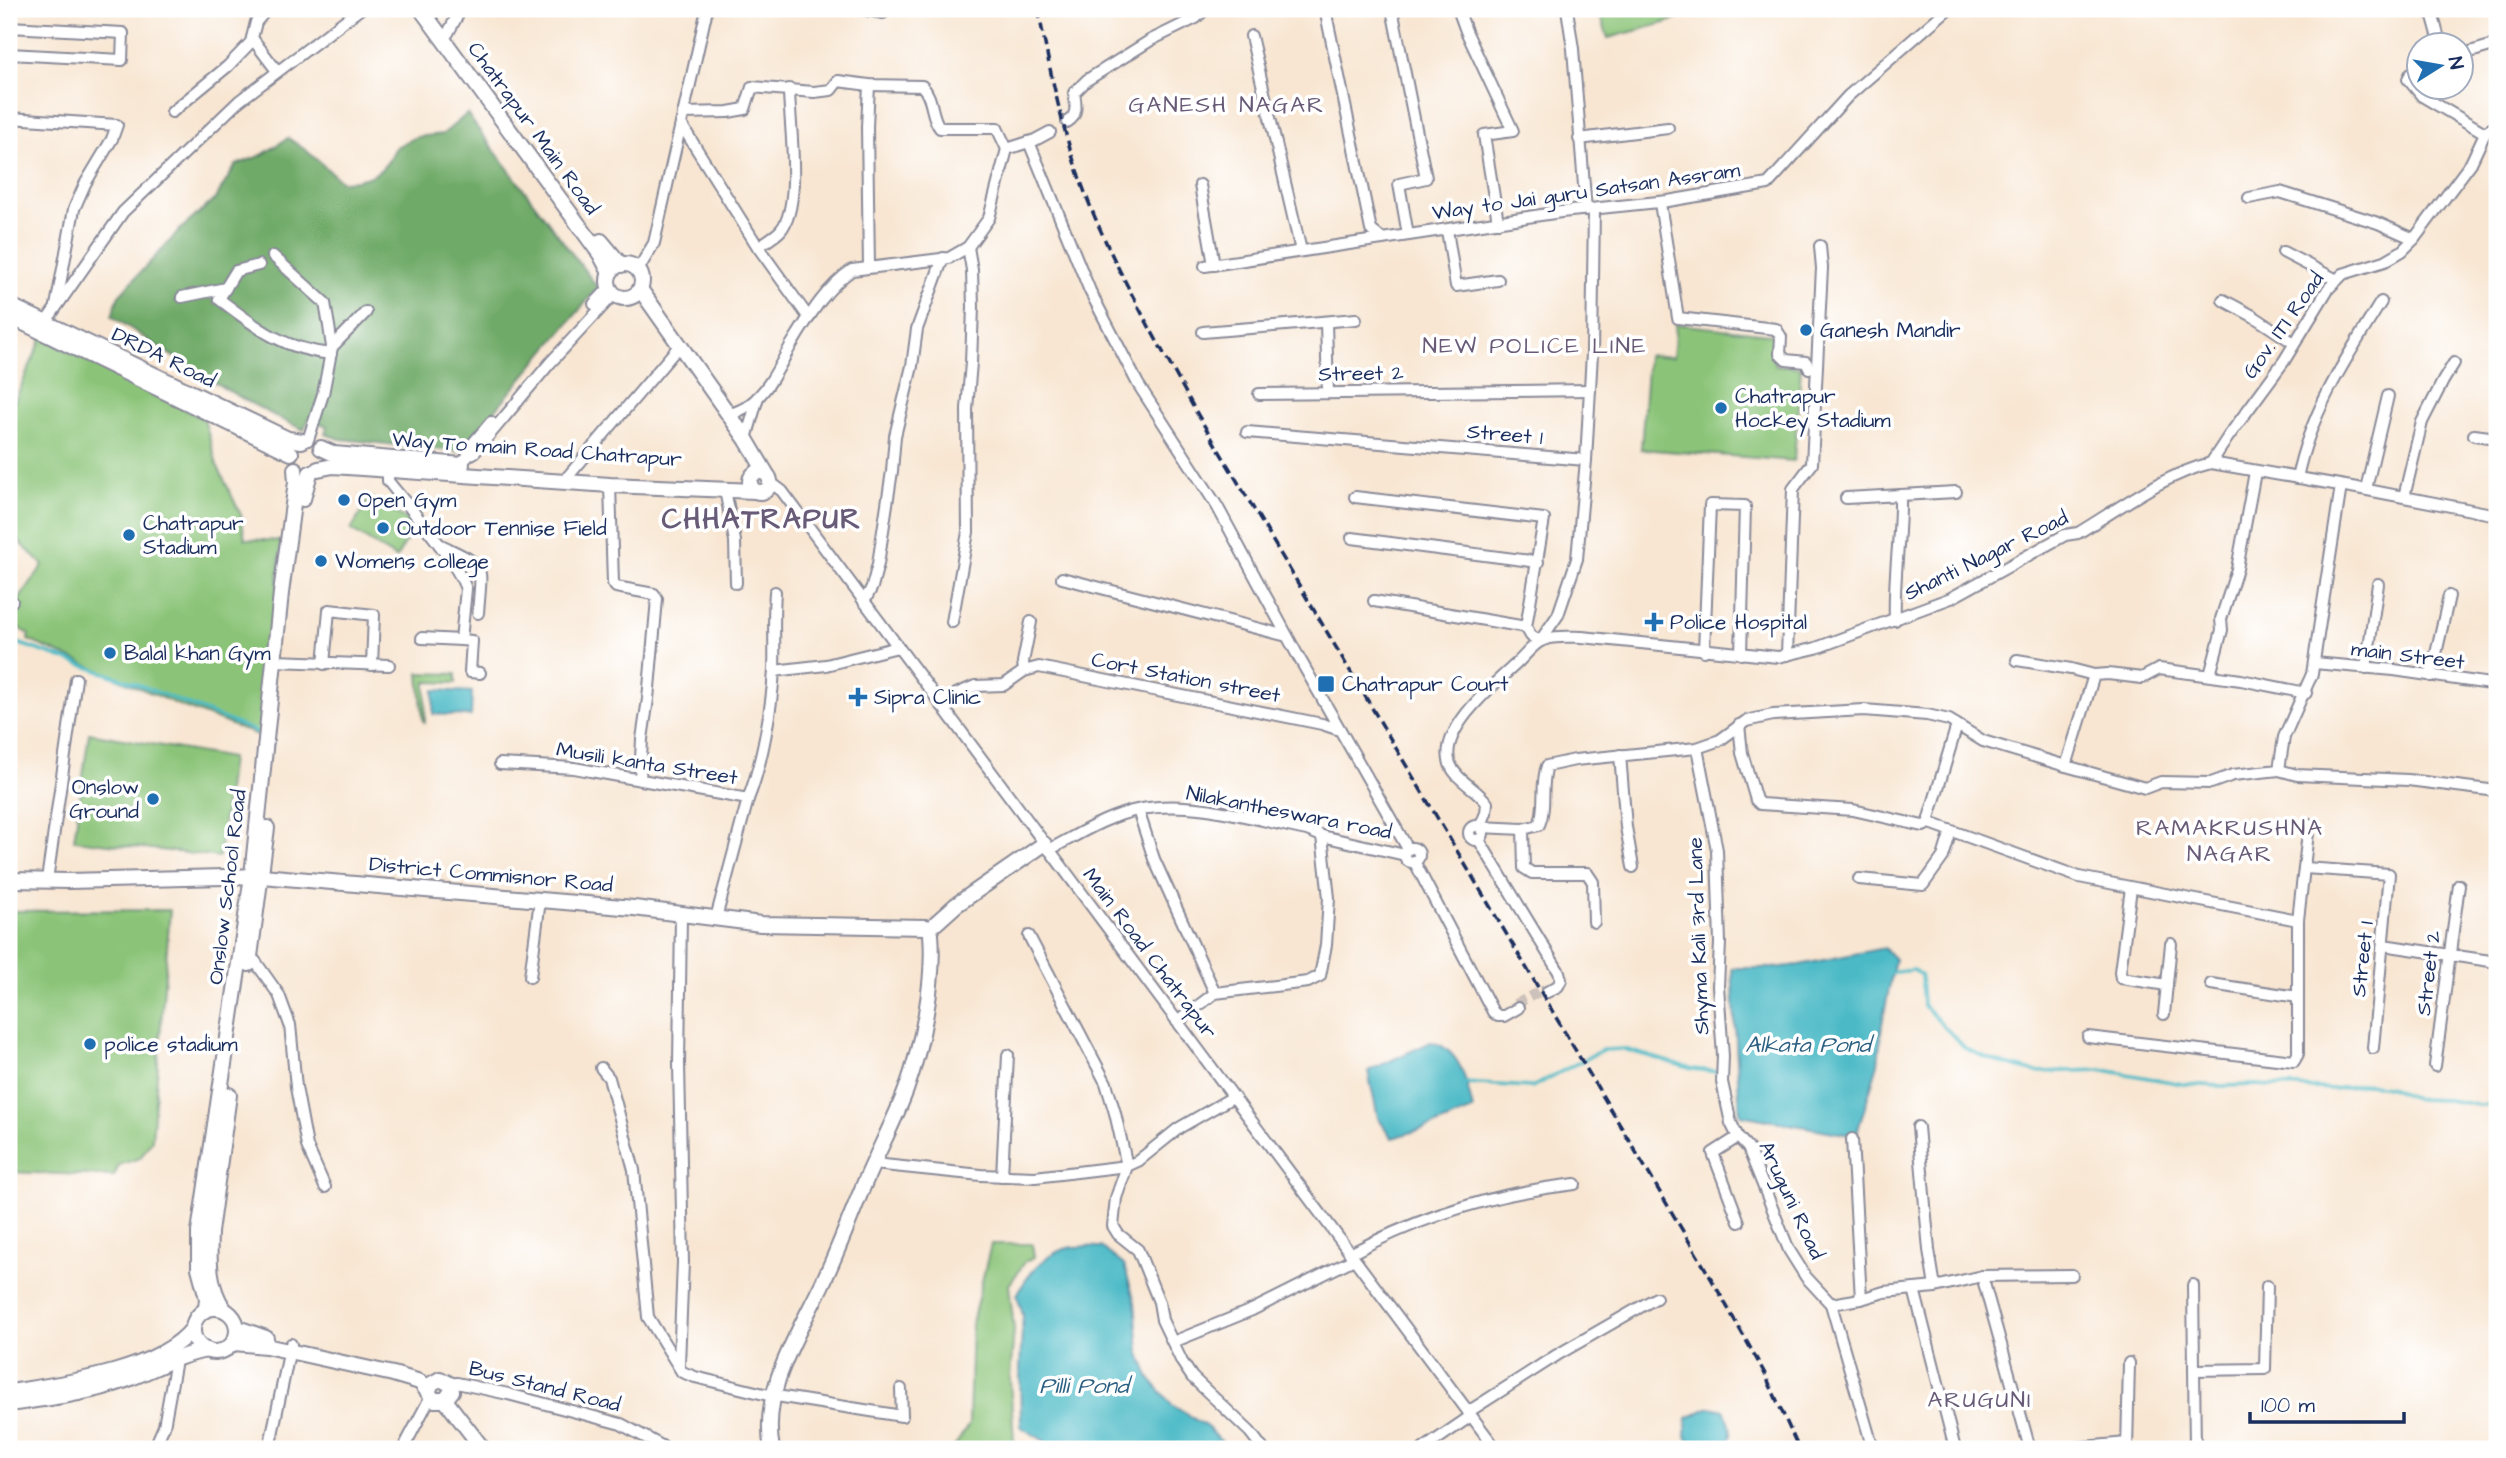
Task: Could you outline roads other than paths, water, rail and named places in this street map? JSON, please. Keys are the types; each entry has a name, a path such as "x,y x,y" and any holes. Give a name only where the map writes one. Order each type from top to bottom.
{"main road":[{"name":"Chatrapur Main Road","path":"421,9 446,36"},
{"name":"Chatrapur Main Road","path":"431,9 446,36 600,254 614,280"},
{"path":"629,264 638,270 642,281 637,293 624,298 614,280 629,264"},
{"path":"637,293 746,439 760,481"},
{"name":"DRDA Road","path":"9,305 42,327 291,453"},
{"name":"DRDA Road","path":"9,316 42,327 288,439 305,440"},
{"path":"677,348 760,481"},
{"path":"314,471 323,462 321,448 305,440 294,446 290,458 295,469 300,472 314,471 333,466 388,470 460,465"},
{"name":"Way To main Road Chatrapur","path":"321,448 334,454 460,465 610,485 725,491 760,481"},
{"name":"Way To main Road Chatrapur","path":"460,465 477,475 760,481"},
{"name":"Onslow School Road","path":"278,661 281,593 296,482 295,469"},
{"name":"Onslow School Road","path":"206,1309 207,1298 199,1268 199,1232 257,876 278,661 291,574 306,483 314,471"},
{"path":"772,1449 769,1418 789,1353 838,1250 906,1089 919,1044 933,954 931,928 956,905 1046,847"},
{"name":"District Commisnor Road","path":"9,880 257,876 634,908 761,924 931,928"},
{"name":"Onslow School Road","path":"224,1309 216,1297 210,1272 210,1232 245,957"},
{"path":"9,1392 62,1385 132,1366 183,1341 197,1317 206,1309 224,1309 234,1317 236,1336"},
{"path":"193,1328 195,1340 206,1350"},
{"path":"9,1404 98,1389 125,1381 188,1353 221,1351 236,1336 248,1333 290,1348 393,1374 438,1390 483,1449"}],"street":[{"path":"172,112 228,66 251,42 259,14 267,9"},
{"path":"42,327 123,212 239,101 360,9"},
{"path":"446,36 461,9"},
{"path":"638,270 654,243 707,9"},
{"path":"861,9 883,13"},
{"path":"1067,122 1072,120 1077,107 1074,93 1087,80 1151,40 1196,18 1205,9"},
{"path":"1325,9 1371,230 1382,239"},
{"path":"1392,9 1426,178 1399,184 1408,236"},
{"path":"1458,9 1513,131 1484,135 1498,222"},
{"path":"1480,827 1487,803 1479,792 1457,775 1450,763 1449,748 1465,713 1540,641 1558,615 1577,559 1586,460 1594,278 1590,210 1579,139 1573,49 1567,9"},
{"name":"Way to Jai guru Satsan Assram","path":"1200,185 1210,265 1498,222 1660,202 1768,184 1848,96 1946,9"},
{"path":"2431,9 2437,32"},
{"path":"9,27 123,33 123,54 122,60 9,54"},
{"path":"1251,36 1301,251"},
{"path":"252,38 277,71"},
{"path":"2474,51 2497,44"},
{"path":"682,118 745,108 752,87 814,92 831,90 838,80 869,85 922,86 928,92 940,128 997,128 1007,149 989,218 968,247 949,258 852,270 840,278 809,318 776,373 758,397 747,407 729,415"},
{"path":"869,85 869,267"},
{"path":"758,247 780,231 786,223 795,159 789,124 789,89"},
{"path":"2431,102 2485,136 2497,125"},
{"path":"10,118 117,125 74,209 56,309"},
{"path":"682,118 758,247 809,318"},
{"path":"1579,139 1668,128"},
{"path":"1007,149 1050,132"},
{"name":"Gov. ITI Road","path":"2211,463 2328,289 2343,274 2385,261 2402,251 2471,163 2485,136"},
{"path":"1029,142 1090,291 1132,374 1217,506 1497,1010 1504,1011 1517,1006"},
{"path":"2249,198 2280,192 2378,223 2414,239"},
{"path":"1660,202 1678,318 1776,328 1781,337 1780,354 1786,360 1805,362 1809,368"},
{"path":"1447,230 1456,286 1498,280"},
{"path":"1787,655 1793,489 1812,464 1822,268 1820,246"},
{"path":"952,622 968,532 967,409 973,307 968,247"},
{"path":"2283,252 2337,280"},
{"path":"273,256 325,303 331,351 323,394 305,440"},
{"path":"864,602 878,564 895,436 912,366 917,329 943,258"},
{"path":"259,265 236,271 219,299 270,337 292,347 331,351"},
{"path":"460,465 475,452 550,363 614,280"},
{"path":"182,297 226,288"},
{"path":"2223,300 2294,343"},
{"path":"2297,478 2311,429 2326,394 2381,302"},
{"path":"331,351 366,312"},
{"path":"1203,332 1356,319"},
{"path":"1326,322 1328,393"},
{"path":"567,478 677,348"},
{"path":"2404,497 2422,422 2454,363"},
{"name":"Street 2","path":"1259,394 1590,390"},
{"path":"2367,489 2388,396"},
{"path":"746,439 758,397"},
{"name":"Street 1","path":"1247,432 1586,460"},
{"path":"2474,435 2497,438"},
{"path":"2211,463 2367,489 2497,515"},
{"name":"Shanti Nagar Road","path":"1540,641 1560,636 1778,657 1816,648 1895,620 1972,588 2064,535 2078,533 2172,478 2192,468 2211,463"},
{"path":"388,470 388,481 463,581 466,589 461,640"},
{"path":"2210,675 2222,630 2221,619 2236,569 2255,472"},
{"name":"Main Road Chatrapur","path":"760,481 782,491 1496,1449"},
{"path":"610,485 613,583 616,587 654,594 657,598 640,779"},
{"path":"2279,770 2284,737 2306,693 2314,663 2341,486"},
{"path":"725,491 735,541 736,583"},
{"path":"1846,498 1956,492"},
{"path":"1895,620 1893,592 1900,522 1899,495"},
{"path":"1355,497 1544,519 1526,627 1531,636 1540,641"},
{"path":"1704,651 1710,505 1745,506 1741,654"},
{"path":"1352,538 1538,562"},
{"path":"437,543 477,563 481,572 478,614"},
{"path":"1062,578 1287,636"},
{"path":"2366,668 2378,584"},
{"path":"748,799 766,725 774,671 772,621 775,592"},
{"path":"2431,676 2449,596"},
{"path":"1374,601 1526,627"},
{"path":"324,664 329,610 374,615 372,665"},
{"path":"940,704 975,686 1004,685 1024,671 1023,662 1031,622"},
{"path":"422,638 472,641 470,672 480,673"},
{"path":"774,671 826,665 898,648"},
{"path":"2017,660 2094,675 2142,678 2158,669 2210,675 2306,693"},
{"path":"278,661 390,666"},
{"name":"main Street","path":"2314,663 2497,685"},
{"name":"Cort Station street","path":"1024,671 1039,667 1230,704 1340,730"},
{"path":"2066,766 2094,675"},
{"path":"47,880 76,679"},
{"path":"1546,990 1558,986 1561,980 1559,972 1477,840 1470,835 1470,831 1475,827 1523,829 1539,825 1542,818 1543,777 1547,766 1620,755 1697,748 1720,740 1739,725 1773,715 1864,710 1927,715 1949,720 1983,741 2145,788 2161,782 2211,783 2233,775 2279,770 2297,775 2408,780 2497,791"},
{"path":"1739,725 1745,763 1756,800 1760,804 1832,807 1923,826 1930,822"},
{"path":"1930,822 1957,725"},
{"name":"Shyma Kali 3rd Lane","path":"1697,748 1717,850 1722,1082"},
{"path":"1620,755 1626,827 1633,867"},
{"name":"Musili kanta Street","path":"500,764 574,768 748,799 716,919"},
{"name":"Nilakantheswara road","path":"1046,847 1108,819 1138,810 1193,807 1307,830 1322,836 1411,856"},
{"path":"1138,810 1154,859 1215,993"},
{"path":"1930,822 2079,877 2298,920"},
{"path":"2088,1038 2294,1061 2298,1054 2298,920 2309,824"},
{"path":"1523,829 1524,868 1532,873 1587,873 1593,882 1594,922"},
{"path":"1858,879 1923,886 1943,857 1951,831"},
{"path":"1177,1022 1215,993 1308,982 1320,976 1326,945 1329,898 1322,836"},
{"name":"Street 1","path":"2305,868 2389,874 2372,1048"},
{"name":"Street 2","path":"2435,1066 2459,885"},
{"path":"2131,888 2120,972 2122,978 2167,985"},
{"path":"530,977 541,900"},
{"path":"679,1364 683,1262 679,1064 681,915"},
{"path":"1029,936 1106,1083 1115,1113 1127,1166 1116,1198 1113,1226 1118,1234 1139,1250 1152,1279 1162,1320 1192,1377 1250,1432 1263,1449"},
{"path":"2164,1014 2171,944"},
{"path":"2383,945 2497,962"},
{"path":"245,957 255,961 279,995 290,1025 296,1087 307,1146 325,1187"},
{"path":"2211,984 2298,997"},
{"path":"1002,1176 1008,1055"},
{"path":"601,1068 609,1079 631,1156 638,1201 648,1317 682,1372 774,1395 902,1416 901,1389"},
{"name":"Aruguni Road","path":"1722,1082 1731,1123 1748,1148 1789,1250 1806,1277 1831,1304 1873,1449"},
{"path":"874,1164 1035,1177 1127,1166 1138,1161 1180,1128 1233,1097"},
{"path":"1918,1127 1935,1287"},
{"path":"1738,1137 1713,1153 1739,1222"},
{"path":"1852,1139 1861,1299"},
{"path":"1172,1342 1252,1310 1352,1257 1386,1235 1469,1203 1539,1188 1575,1184"},
{"path":"1831,1304 1884,1292 1935,1287 1982,1276 2072,1275"},
{"path":"1982,1276 2030,1449"},
{"path":"2193,1285 2195,1449"},
{"path":"2194,1370 2265,1369 2267,1286"},
{"path":"1914,1289 1955,1449"},
{"path":"1423,1449 1557,1355 1657,1298"},
{"path":"269,1449 290,1348"},
{"path":"154,1449 164,1426 176,1360"},
{"path":"2062,1449 2127,1446 2129,1363"},
{"name":"Bus Stand Road","path":"438,1390 457,1383 508,1394 621,1424 667,1449"},
{"path":"403,1449 438,1390"}],"water":[{"path":"434,690 472,692 471,716 433,714"},
{"name":"Alkata Pond","path":"1884,948 1895,959 1882,1024 1878,1064 1856,1136 1740,1115 1732,968 1799,965"},
{"path":"1431,1042 1441,1046 1456,1059 1465,1078 1473,1110 1392,1138 1378,1118 1368,1071"},
{"name":"Pilli Pond","path":"1072,1247 1101,1247 1124,1265 1135,1302 1139,1351 1150,1379 1172,1405 1207,1427 1229,1449 1058,1449 1021,1427 1023,1315 1017,1295 1031,1272 1051,1255"},
{"path":"1710,1407 1724,1410 1731,1430 1730,1437 1727,1443 1721,1446 1692,1449 1686,1436 1687,1418"}],"waterway":[{"path":"9,640 137,684 257,732"},
{"path":"1888,973 1913,970 1921,975 1923,1005 1966,1049 1997,1062 2037,1072 2104,1070 2183,1084 2221,1086 2334,1089 2368,1084 2387,1087 2416,1099 2478,1105 2497,1104"},
{"path":"1462,1083 1532,1087 1602,1050 1624,1049 1693,1069 1719,1072"}],"tunnel":[{"path":"1516,1004 1545,989"}],"railway":[{"path":"1038,9 1057,101 1076,168 1095,219 1136,302 1195,410 1712,1280 1764,1372 1799,1449"}],"place":[{"name":"Ganesh Mandir","path":"1806,330"},
{"name":"Chatrapur Hockey Stadium","path":"1721,408"},
{"name":"Open Gym","path":"344,500"},
{"name":"Outdoor Tennise Field","path":"383,528"},
{"name":"Chatrapur Stadium","path":"129,535"},
{"name":"Womens college","path":"321,561"},
{"name":"Police Hospital","path":"1654,622"},
{"name":"Balal khan Gym","path":"110,653"},
{"name":"Chatrapur Court","path":"1326,684"},
{"name":"Sipra Clinic","path":"858,697"},
{"name":"Onslow Ground","path":"153,799"},
{"name":"police stadium","path":"90,1044"}],"district":[{"name":"GANESH NAGAR","path":"1227,104"},
{"name":"NEW POLICE LINE","path":"1535,345"},
{"name":"CHHATRAPUR","path":"762,518"},
{"name":"RAMAKRUSHNA NAGAR","path":"2230,840"},
{"name":"ARUGUNI","path":"1980,1399"}]}
